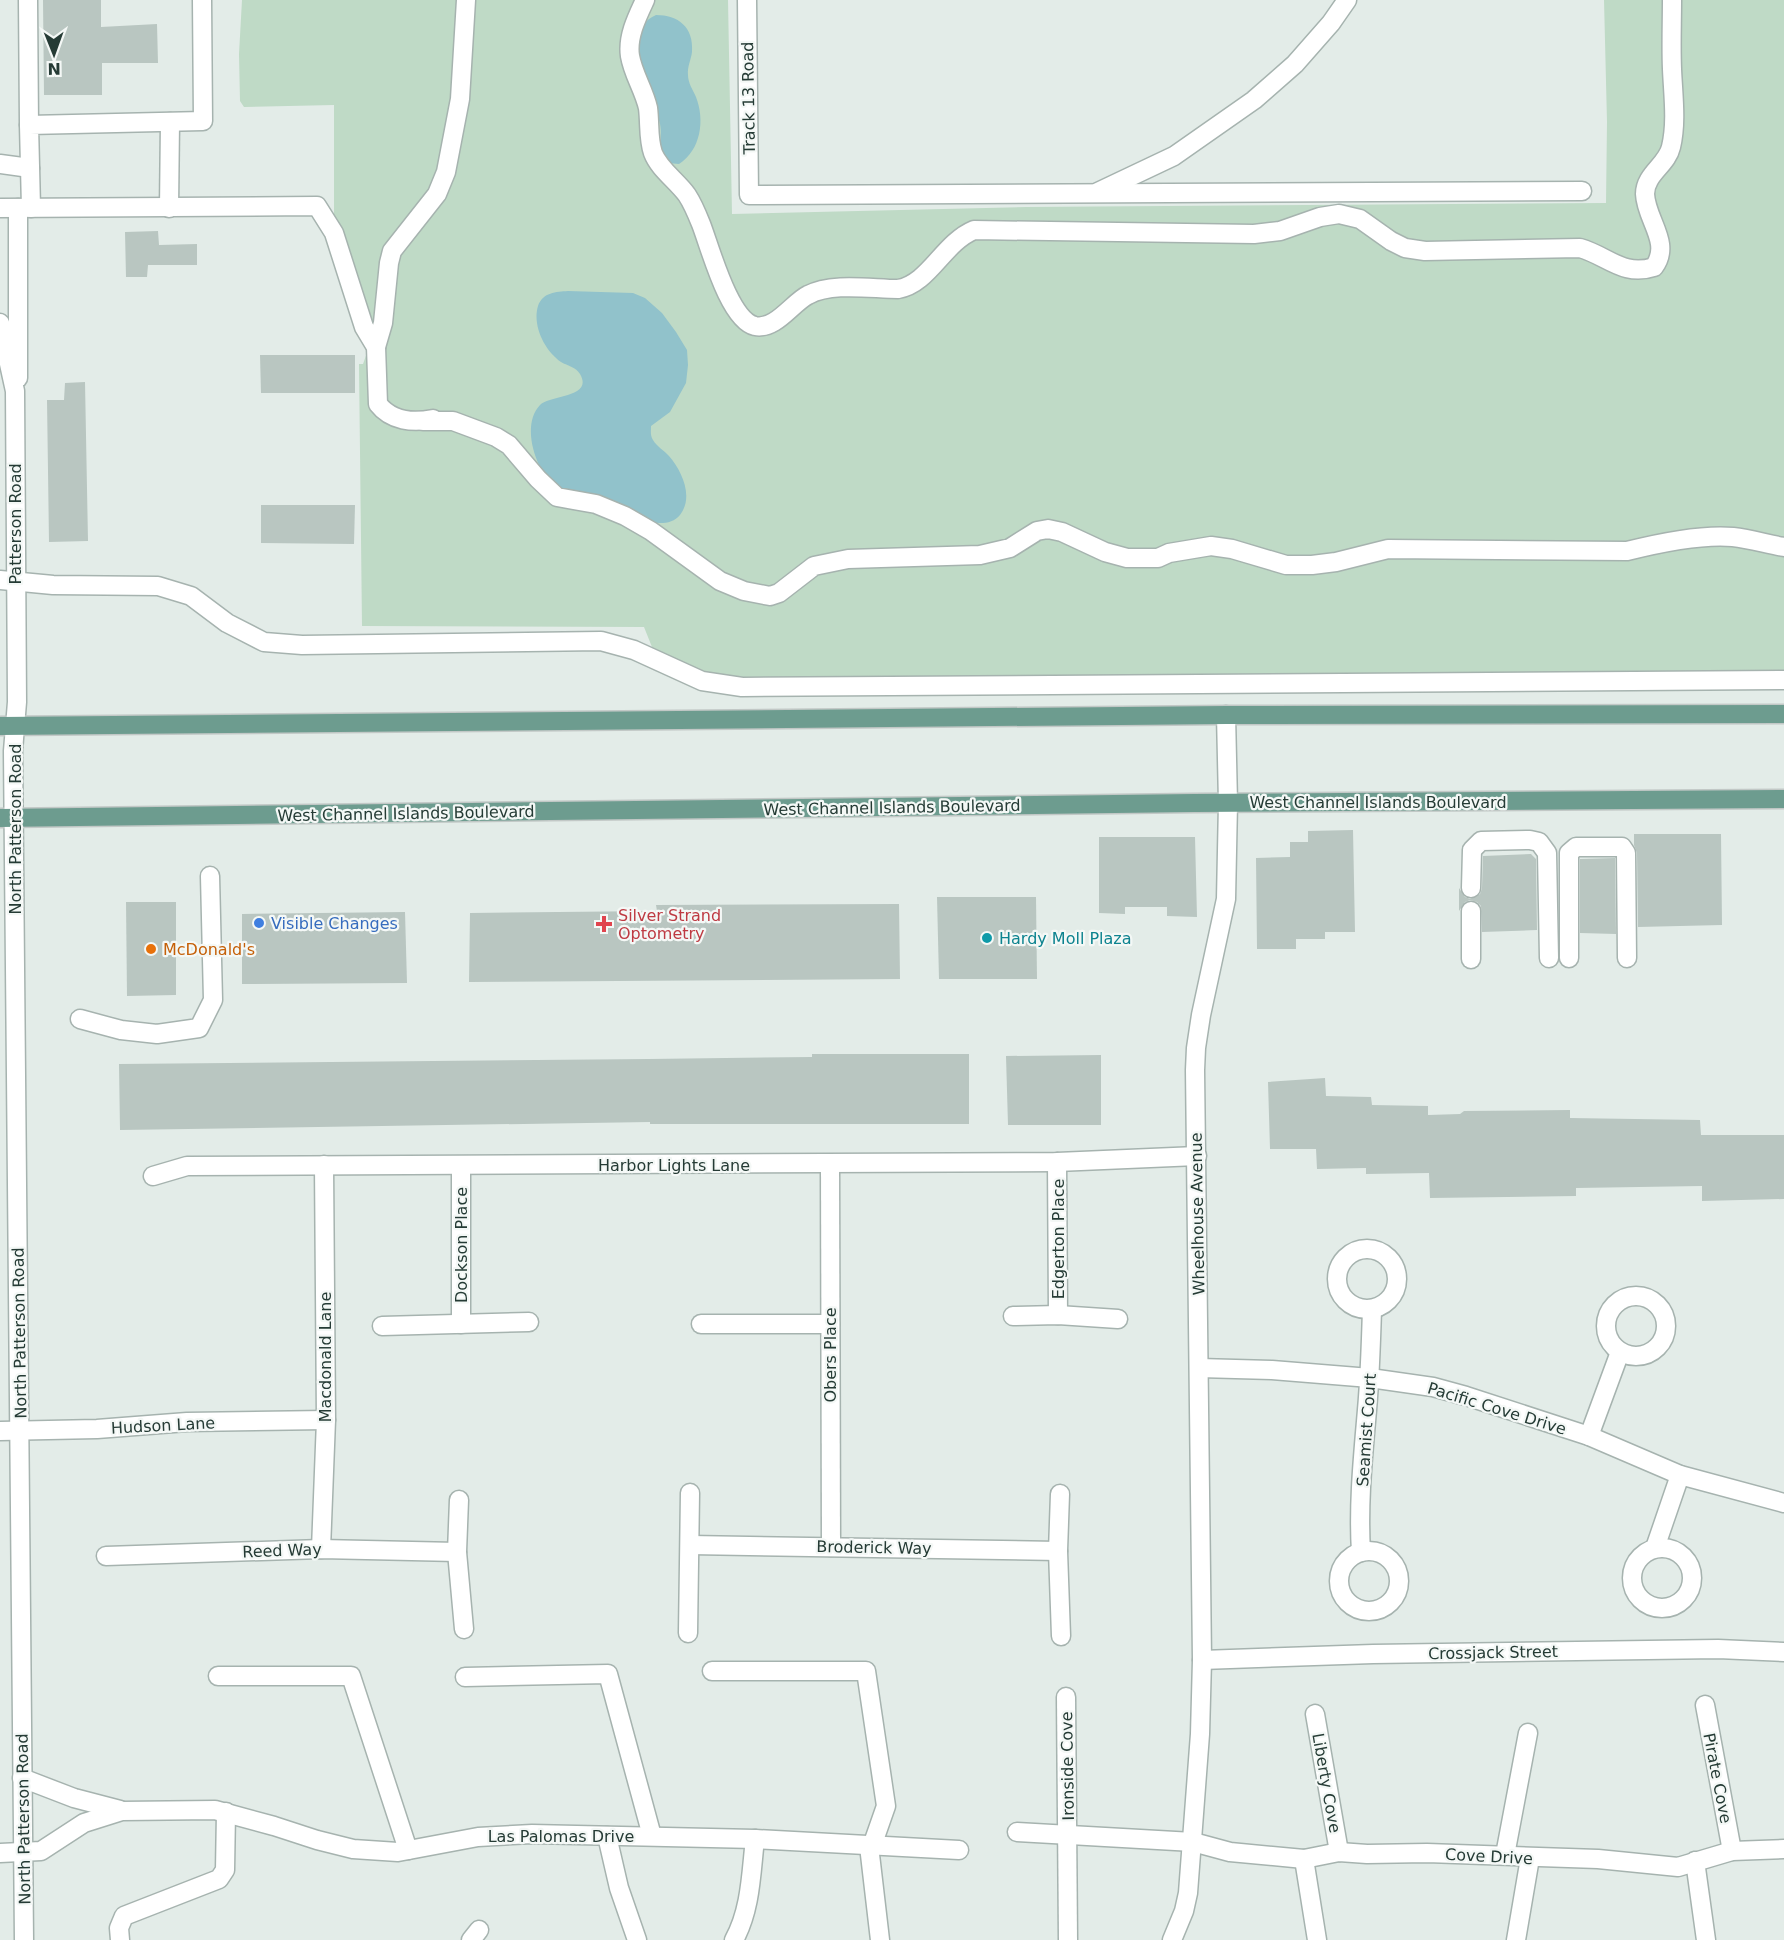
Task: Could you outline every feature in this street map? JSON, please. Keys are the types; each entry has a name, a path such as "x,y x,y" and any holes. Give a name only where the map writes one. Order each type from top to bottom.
{"main road":[{"path":"8,726 1226,715 1784,714"},
{"name":"West Channel Islands Boulevard","path":"7,818 1228,803 1784,799"}],"street":[{"path":"15,392 20,372 16,208 30,168 28,0"},
{"path":"29,125 203,121 202,0"},
{"path":"466,0 460,99 446,172 437,194 392,250 389,263 383,323 376,347 378,404 383,411 395,417 423,421 453,416 509,445 557,497 610,509 651,531 720,580 744,591 770,596 779,593 814,566 828,562 848,559 980,555 1010,548 1037,531 1048,529 1062,532 1105,552 1127,558 1158,558 1211,546 1232,549 1286,565 1336,562 1388,549 1627,551 1650,545 1732,537 1784,547"},
{"path":"645,0 632,31 630,55 647,106 653,155 687,195 736,308 751,324 763,326 779,319 809,294 823,289 910,287 951,244 963,234 974,230 1254,234 1280,231 1320,217 1339,214 1360,219 1405,248 1425,251 1580,248 1592,251 1633,271 1654,267 1659,260 1661,240 1648,213 1645,192 1649,179 1668,157 1671,147 1674,105 1672,0"},
{"name":"Track 13 Road","path":"747,0 749,195 1092,194"},
{"path":"1092,194 1174,156 1254,100 1295,64 1331,23 1347,0"},
{"path":"169,207 170,122"},
{"path":"0,164 30,168"},
{"path":"1092,194 1582,191"},
{"path":"16,208 316,206 334,232 364,327 376,347"},
{"name":"Patterson Road","path":"0,323 15,392 8,580 17,702 8,726"},
{"path":"8,580 53,585 158,586 191,596 227,623 264,642 302,645 601,641 634,650 702,681 742,687 1784,680"},
{"name":"Wheelhouse Avenue","path":"1193,1842 1202,1660 1196,1048 1226,899 1228,803 1226,715"},
{"name":"North Patterson Road","path":"8,726 13,751 7,818 20,1431 24,1940"},
{"path":"1471,888 1472,850 1482,841 1530,840 1539,842 1547,853 1549,958"},
{"path":"1569,958 1569,853 1576,846 1622,847 1626,853 1627,958"},
{"path":"80,1019 122,1030 157,1034 200,1028 213,1000 210,876"},
{"path":"1471,910 1471,958"},
{"name":"Harbor Lights Lane","path":"153,1176 187,1166 1057,1162 1197,1156"},
{"name":"Edgerton Place","path":"1057,1162 1058,1315"},
{"name":"Obers Place","path":"830,1164 831,1546"},
{"name":"Macdonald Lane","path":"321,1549 326,1420 324,1165"},
{"name":"Dockson Place","path":"461,1166 461,1324"},
{"name":"Seamist Court","path":"1361,1552 1359,1529 1370,1378 1372,1309"},
{"name":"Edgerton Place","path":"1013,1316 1058,1315 1118,1319"},
{"path":"382,1326 529,1322"},
{"path":"701,1324 830,1324"},
{"path":"1589,1436 1620,1352"},
{"name":"Pacific Cove Drive","path":"1199,1368 1272,1370 1370,1378 1432,1387 1589,1436 1680,1474 1784,1503"},
{"name":"Hudson Lane","path":"0,1431 96,1429 187,1422 326,1420"},
{"path":"1655,1548 1680,1474"},
{"path":"688,1633 690,1493"},
{"path":"1060,1494 1058,1551 1061,1636"},
{"path":"459,1500 457,1552 464,1629"},
{"name":"Broderick Way","path":"690,1545 1058,1551"},
{"name":"Reed Way","path":"106,1556 321,1549 457,1552"},
{"name":"Crossjack Street","path":"1202,1660 1373,1654 1718,1649 1784,1652"},
{"path":"712,1671 866,1671 885,1806 870,1846 880,1940"},
{"path":"465,1677 608,1674 652,1836"},
{"path":"218,1676 351,1676 408,1850"},
{"name":"Ironside Cove","path":"1066,1697 1068,1940"},
{"name":"Pirate Cove","path":"1705,1705 1732,1851"},
{"name":"Liberty Cove","path":"1315,1714 1339,1852"},
{"path":"1504,1855 1528,1733"},
{"path":"22,1778 74,1798 122,1811"},
{"name":"Las Palomas Drive","path":"0,1852 41,1851 84,1823 122,1811 215,1810 353,1849 398,1852 478,1837 532,1834 755,1839 959,1850"},
{"path":"120,1940 118,1928 124,1916 219,1879 225,1870 226,1812"},
{"name":"Cove Drive","path":"1017,1832 1193,1842 1230,1852 1304,1859 1339,1852 1504,1855 1530,1858 1598,1859 1678,1867 1732,1851 1784,1848"},
{"path":"607,1836 619,1888 637,1940"},
{"path":"734,1940 748,1902 755,1839"},
{"path":"1172,1940 1184,1911 1188,1893 1193,1842"},
{"path":"1516,1940 1530,1858"},
{"path":"1304,1859 1317,1940"},
{"path":"1695,1861 1706,1940"}],"green space":[{"path":"242,0 728,0 732,214 1026,207 1606,203 1604,0 1784,0 1784,671 743,679 712,674 654,652 644,627 362,626 359,364 363,364 368,350 327,228 334,215 334,105 244,107 240,101 239,54"}],"water":[{"path":"656,15 678,20 687,29 692,43 688,78 699,106 700,125 692,151 679,164 668,163 662,154 661,129 657,111 640,66 637,51 637,37 643,24"},
{"path":"568,291 633,293 645,298 662,313 687,350 686,383 670,412 651,426 653,440 674,462 685,484 684,508 680,515 670,522 650,522 559,492 551,485 538,463 531,438 534,414 545,402 576,392 581,388 583,382 576,370 555,357 545,345 538,330 537,314 540,301 550,294"}],"building":[{"path":"43,0 101,0 101,27 157,24 158,63 102,63 102,95 44,95"},
{"path":"158,231 159,245 197,244 197,265 148,265 147,277 126,277 125,232"},
{"path":"260,355 355,355 355,393 261,393"},
{"path":"85,382 88,541 49,542 47,400 64,400 65,383"},
{"path":"261,505 355,505 354,544 261,543"},
{"path":"1353,830 1355,932 1325,932 1325,939 1296,939 1296,949 1257,949 1256,858 1290,857 1290,842 1308,842 1308,831"},
{"path":"1634,834 1721,834 1722,925 1638,927 1637,853"},
{"path":"1099,837 1195,837 1197,917 1167,916 1167,907 1125,907 1125,914 1099,913"},
{"path":"1531,854 1536,859 1537,930 1482,932 1481,906 1470,900 1465,902 1459,911 1459,888 1465,897 1470,899 1480,894 1483,856"},
{"path":"1615,858 1616,934 1580,933 1580,859"},
{"name":"Hardy Moll Plaza","path":"937,897 1036,897 1037,979 939,979"},
{"name":"McDonald's","path":"126,902 176,902 176,995 127,996"},
{"path":"899,904 900,979 469,982 470,913 657,911 656,905"},
{"path":"405,912 407,983 242,984 242,914"},
{"path":"812,1054 969,1054 969,1124 650,1124 650,1122 120,1130 119,1064 812,1057"},
{"path":"1101,1055 1101,1125 1008,1125 1006,1056"},
{"path":"1325,1078 1326,1096 1371,1097 1372,1105 1428,1106 1428,1115 1460,1114 1464,1111 1570,1110 1570,1118 1700,1120 1701,1135 1784,1135 1784,1199 1702,1201 1702,1186 1576,1188 1576,1196 1430,1198 1429,1173 1366,1174 1366,1168 1317,1169 1316,1149 1270,1149 1268,1082"}],"place":[{"name":"Visible Changes","path":"259,923"},
{"name":"Silver Strand Optometry","path":"604,924"},
{"name":"Hardy Moll Plaza","path":"987,938"},
{"name":"McDonald's","path":"151,949"}]}
